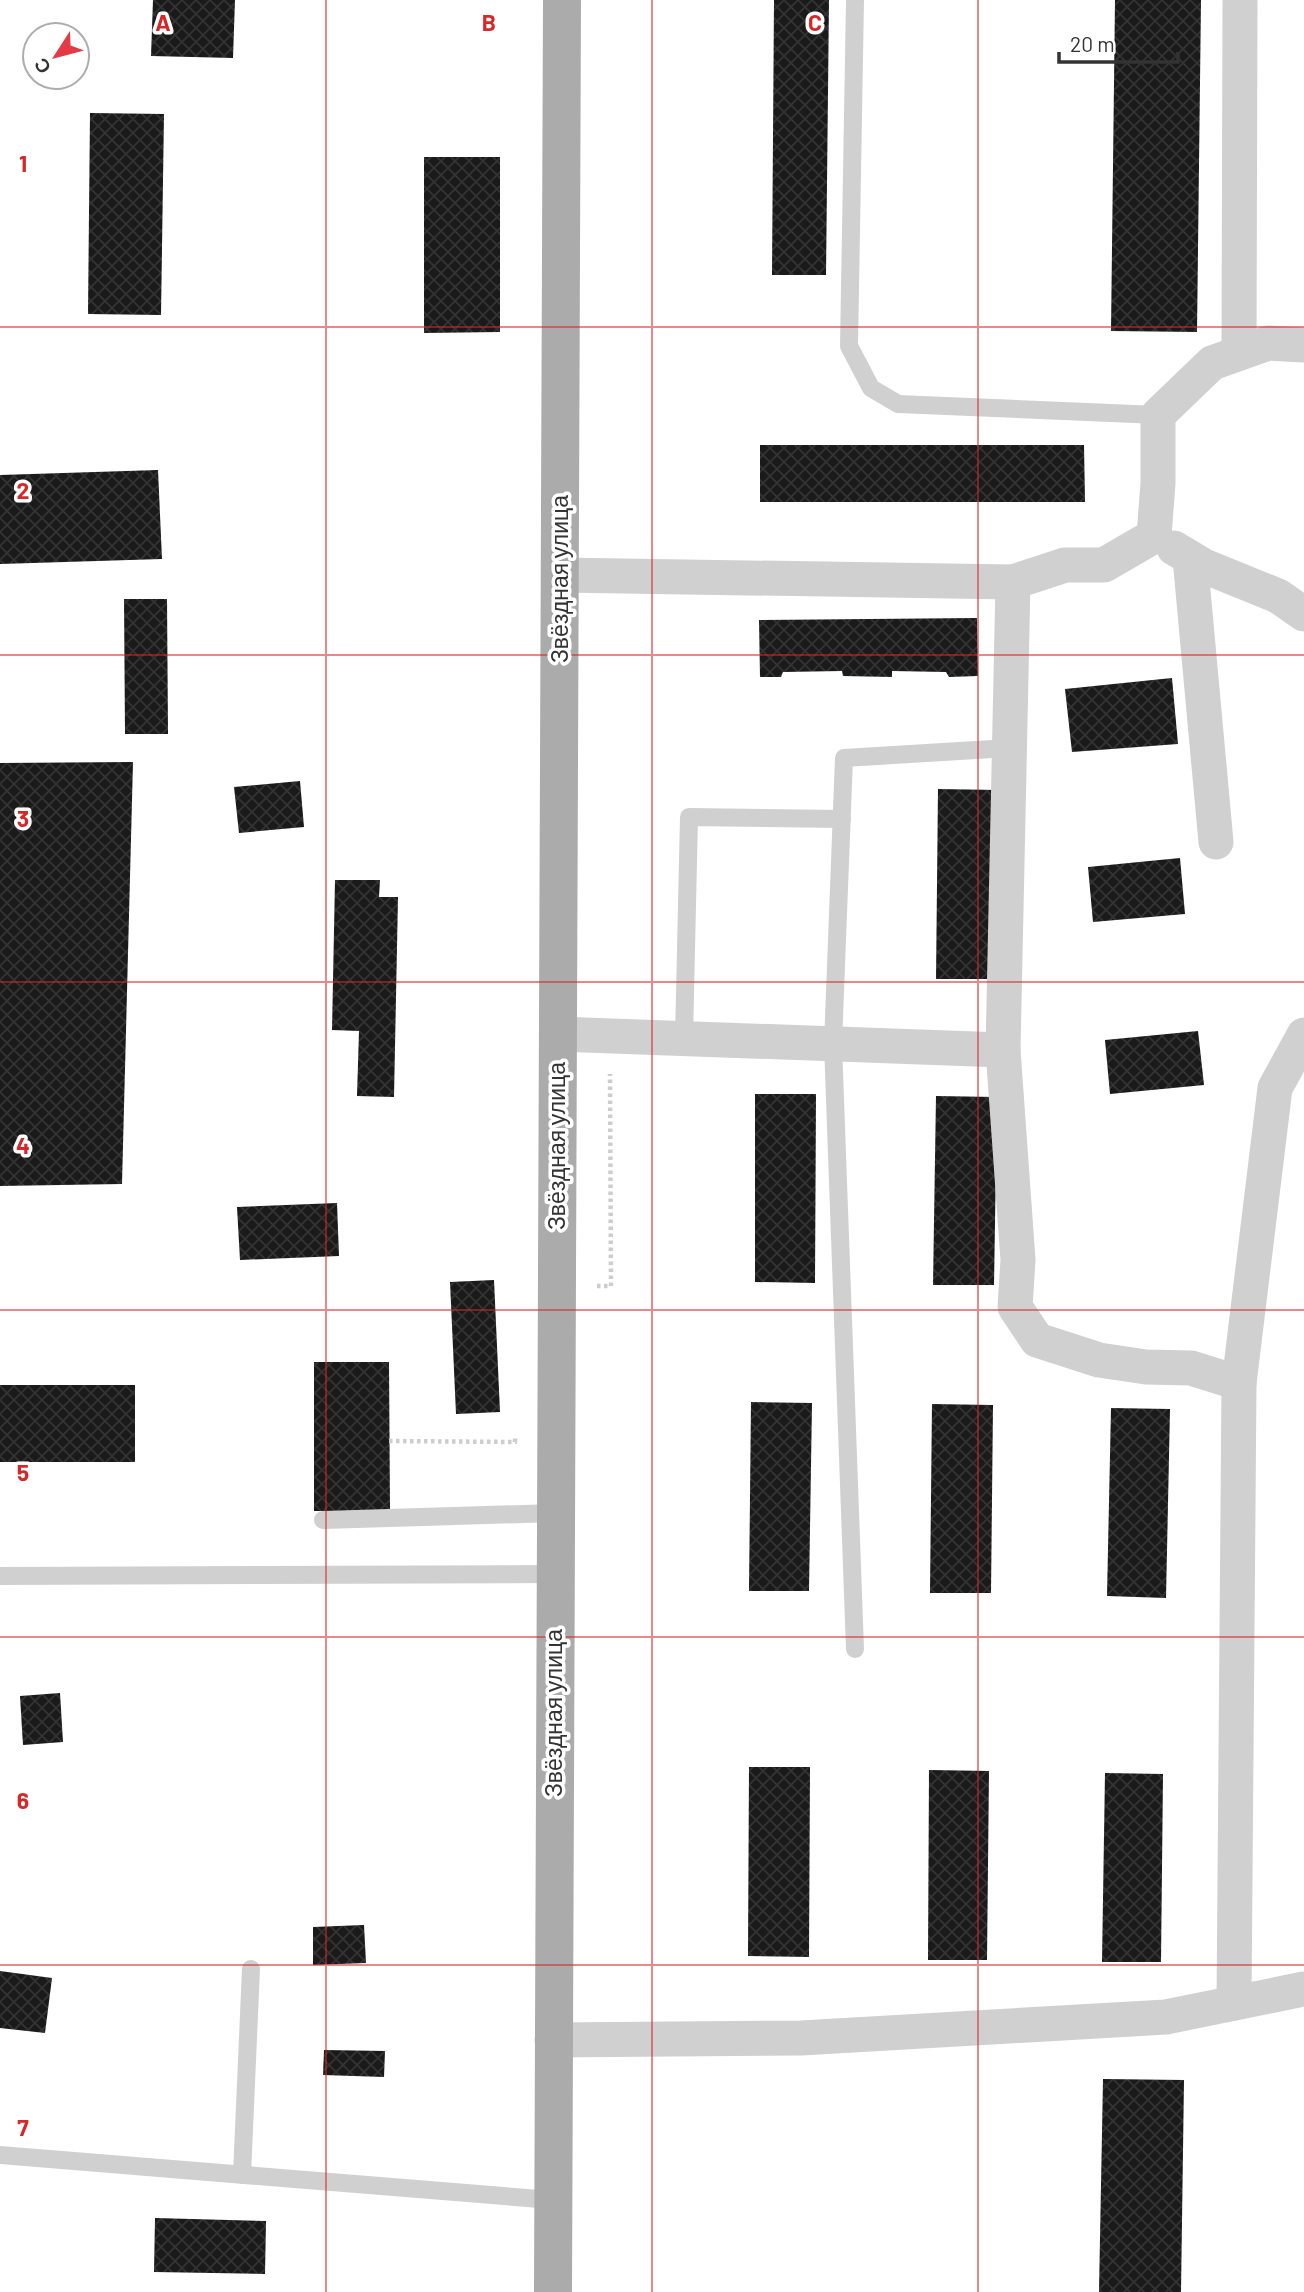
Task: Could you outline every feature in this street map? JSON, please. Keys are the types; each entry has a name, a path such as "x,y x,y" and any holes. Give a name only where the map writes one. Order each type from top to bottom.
{"main road":[{"name":"Звёздная улица","path":"552,2292 562,0"}],"street":[{"path":"1239,353 1240,0"},
{"path":"1154,536 1158,483 1158,415 1212,362 1268,343 1304,345"},
{"path":"560,575 1013,582 1065,565 1104,565 1154,536"},
{"path":"1154,536 1203,566 1278,596 1304,614"},
{"path":"1190,558 1216,842"},
{"path":"1013,582 1003,1050 1018,1260 1015,1307 1037,1340 1099,1360 1146,1367 1191,1368 1239,1383"},
{"path":"557,1034 1003,1050"},
{"path":"1234,2003 1239,1383 1275,1088 1304,1035"},
{"path":"552,2040 815,2038 1166,2017 1304,1989"}],"lane":[{"path":"855,0 849,346 871,388 898,404 1158,415"},
{"path":"855,1649 833,1044 844,758 1009,748"},
{"path":"684,1038 689,817 842,819"},
{"path":"323,1520 555,1513"},
{"path":"0,1576 554,1574"},
{"path":"243,2175 251,1969"},
{"path":"0,2155 552,2200"}],"path":[{"path":"389,1441 515,1442 515,1428"}],"building":[{"path":"153,0 235,0 233,58 151,56"},
{"path":"774,0 829,0 826,275 772,275"},
{"path":"1115,0 1201,0 1197,332 1111,331"},
{"path":"90,113 164,114 161,315 88,314"},
{"path":"424,157 500,157 500,332 424,333"},
{"path":"760,445 1084,445 1085,502 760,502"},
{"path":"158,470 162,559 0,564 0,475"},
{"path":"124,599 167,599 168,734 125,734"},
{"path":"977,618 978,676 949,677 946,672 892,671 892,677 843,676 842,671 783,672 781,677 760,677 759,620"},
{"path":"1172,678 1178,744 1072,752 1065,689"},
{"path":"133,762 122,1184 0,1186 0,763"},
{"path":"300,781 304,827 239,833 234,787"},
{"path":"938,789 999,790 997,979 936,979"},
{"path":"1180,858 1185,914 1093,922 1088,867"},
{"path":"335,880 380,880 379,897 398,897 394,1097 357,1096 359,1031 332,1030"},
{"path":"1198,1031 1204,1085 1110,1094 1105,1040"},
{"path":"755,1094 816,1094 815,1283 755,1282"},
{"path":"936,1096 997,1097 994,1285 933,1285"},
{"path":"337,1203 339,1256 240,1260 237,1207"},
{"path":"494,1280 500,1412 456,1414 450,1282"},
{"path":"314,1362 389,1362 390,1511 314,1511"},
{"path":"0,1385 135,1385 135,1462 0,1462"},
{"path":"751,1402 812,1403 809,1591 749,1591"},
{"path":"932,1404 993,1405 991,1593 930,1593"},
{"path":"1111,1408 1170,1409 1166,1598 1107,1596"},
{"path":"60,1693 63,1742 23,1745 20,1696"},
{"path":"749,1767 810,1767 809,1957 748,1956"},
{"path":"929,1770 989,1771 987,1960 928,1960"},
{"path":"1105,1773 1163,1774 1161,1962 1102,1962"},
{"path":"364,1925 366,1963 313,1965 313,1927"},
{"path":"0,1971 52,1978 45,2033 0,2028"},
{"path":"324,2050 385,2051 384,2077 323,2075"},
{"path":"1103,2079 1184,2080 1181,2292 1099,2292"},
{"path":"155,2218 266,2221 265,2274 154,2272"}]}
